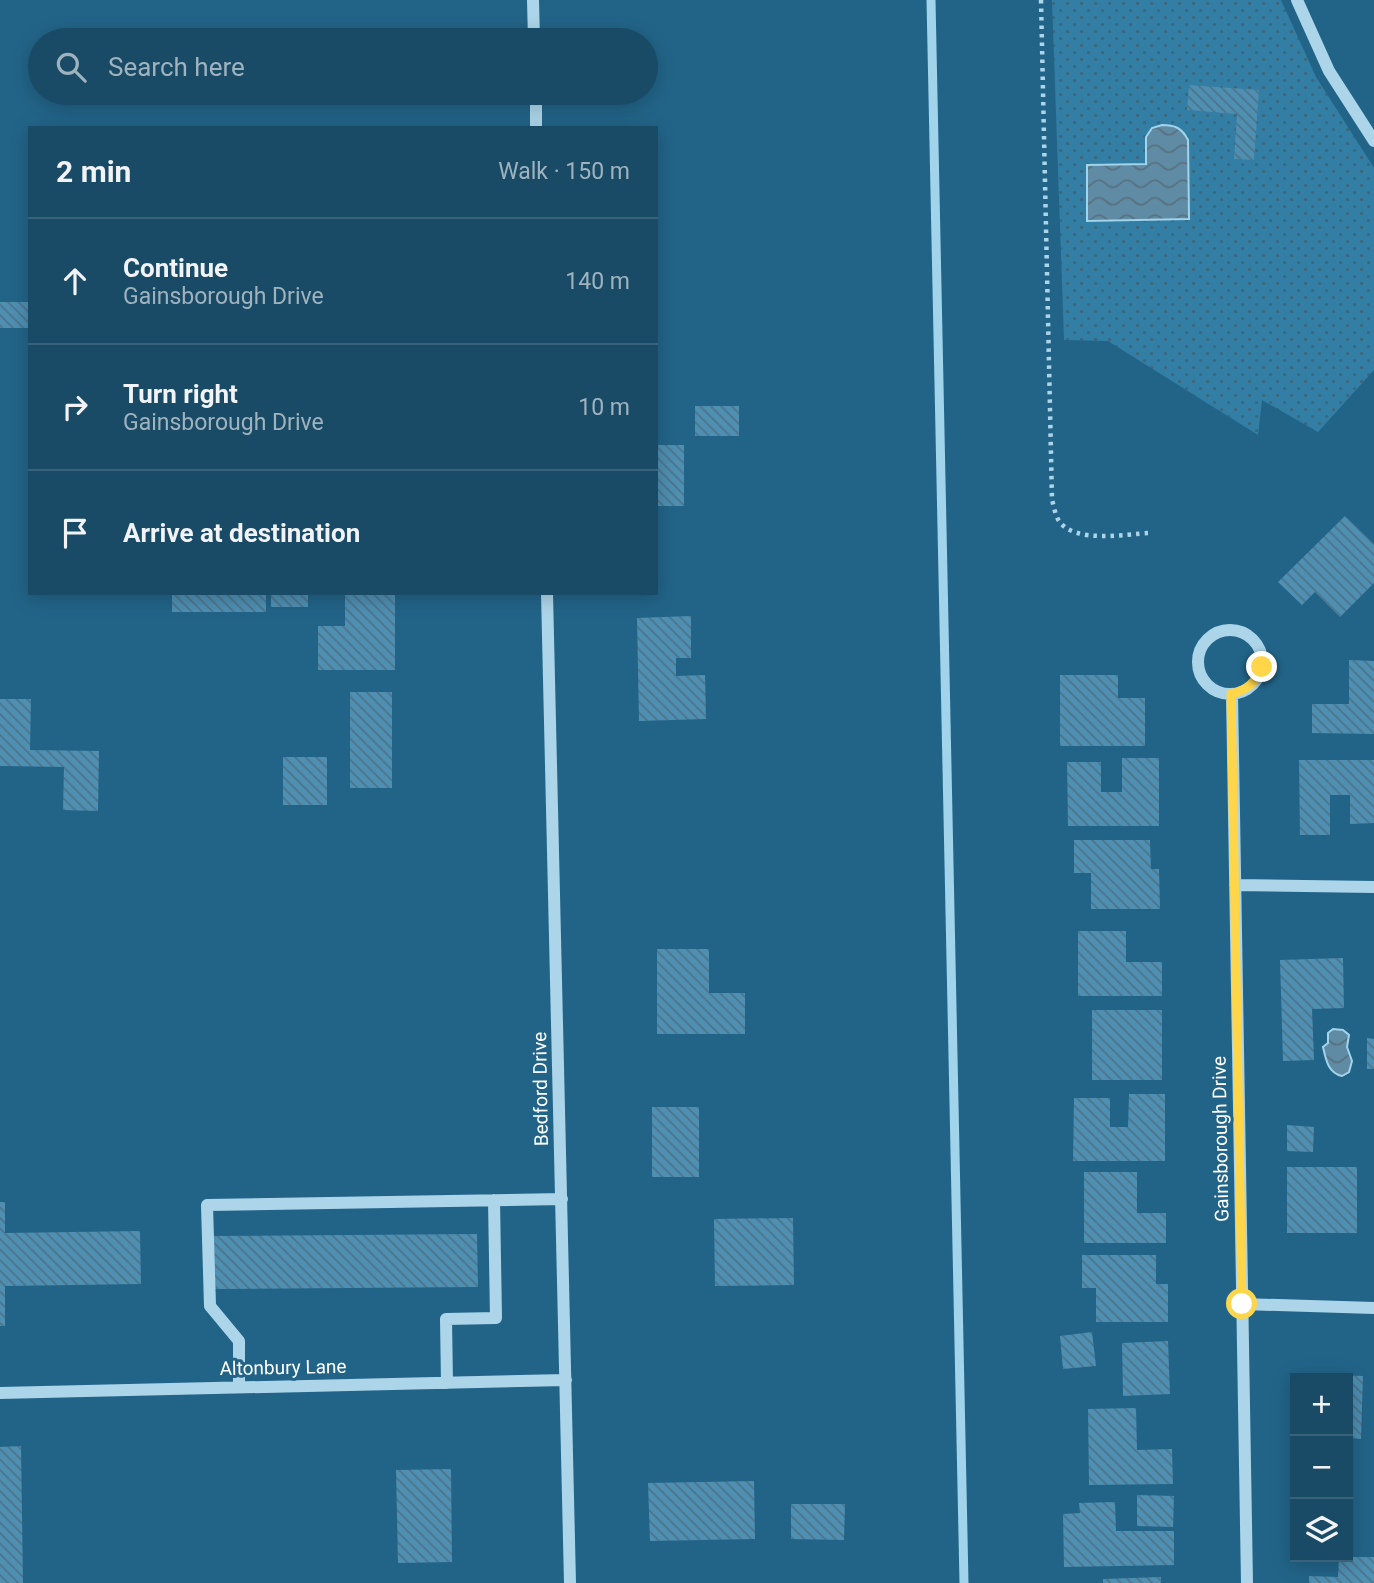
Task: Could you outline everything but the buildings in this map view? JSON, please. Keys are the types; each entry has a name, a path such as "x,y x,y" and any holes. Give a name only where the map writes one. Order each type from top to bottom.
{"street":[{"path":"533,0 534,28"},
{"path":"1297,0 1329,71 1374,141"},
{"path":"536,105 537,126"},
{"name":"Bedford Drive","path":"547,595 570,1583"},
{"path":"1220,631 1241,632 1251,637 1258,645 1261,656 1262,667 1251,685 1231,694 1212,688 1199,672 1197,662 1203,642 1220,631"},
{"name":"Gainsborough Drive","path":"1231,694 1247,1583"},
{"path":"1235,885 1374,887"},
{"path":"240,1387 239,1341 210,1306 207,1205 562,1199"},
{"path":"447,1383 446,1319 496,1318 494,1200"},
{"path":"1242,1304 1374,1308"},
{"name":"Altonbury Lane","path":"0,1392 566,1380"}],"path":[{"path":"1041,0 1052,500 1060,522 1075,532 1090,536 1150,533"}],"shaded area":[{"path":"1052,0 1281,0 1316,77 1374,168 1374,370 1318,432 1262,400 1258,435 1108,341 1064,340"}],"water":[{"path":"1162,125 1178,128 1188,140 1189,219 1087,221 1087,165 1146,164 1146,137 1152,128"},
{"path":"1333,1029 1343,1030 1349,1035 1347,1047 1352,1061 1349,1072 1342,1076 1331,1069 1323,1047 1328,1043 1328,1033"}],"waterway":[{"path":"931,0 964,1583"}],"route":[{"path":"1242,1304 1231,694 1251,685 1262,667"}]}
